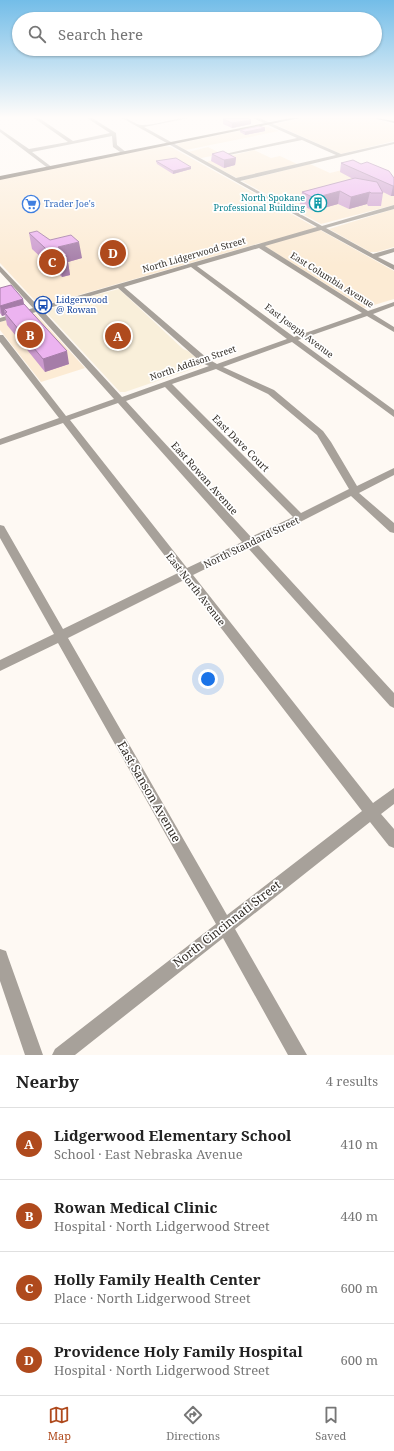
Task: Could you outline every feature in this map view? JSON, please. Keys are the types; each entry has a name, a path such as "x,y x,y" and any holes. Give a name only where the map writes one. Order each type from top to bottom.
{"main road":[{"path":"0,175 42,167"},
{"path":"0,178 44,167"}],"street":[{"path":"212,167 394,268"},
{"path":"236,180 291,167"},
{"name":"North Lidgerwood Street","path":"0,320 394,207"},
{"name":"East Columbia Avenue","path":"259,245 394,330"},
{"path":"373,256 394,250"},
{"name":"East Joseph Avenue","path":"192,265 293,338 394,414"},
{"name":"East Rowan Avenue","path":"0,268 394,702"},
{"path":"119,286 205,361 271,392 320,433 327,442 353,491 394,529"},
{"name":"North Addison Street","path":"0,442 293,338 394,304"},
{"name":"East North Avenue","path":"0,336 394,841"},
{"name":"East Dave Court","path":"166,383 300,518"},
{"name":"North Standard Street","path":"0,666 394,471"},
{"name":"East Sanson Avenue","path":"0,529 298,1055"},
{"name":"North Cincinnati Street","path":"61,1055 371,811 394,795"},
{"path":"0,957 34,1055"}],"shaded area":[{"path":"58,167 207,167 394,271 394,299 364,308 260,243 44,305 38,304 0,263 0,179"},
{"path":"216,167 283,167 237,178"},
{"path":"297,167 317,167 330,173 353,167 361,167 394,182 394,205 321,224 242,181"},
{"path":"394,209 394,247 377,252 370,252 329,229"},
{"path":"119,289 183,349 188,351 202,363 201,366 125,392 120,392 45,311 50,308 59,307"},
{"path":"31,313 36,314 85,368 41,382 0,330 0,322"}],"building":[{"path":"167,167 190,167 173,171"},
{"path":"351,167 380,167 389,171 394,178 393,186"},
{"path":"355,178 377,182 383,193 370,192 351,197 340,191 314,198 302,192"},
{"path":"37,231 50,240 71,235 79,242 58,247 67,255 65,256 68,258 59,261 29,233"},
{"path":"11,285 23,299 0,306 0,288"},
{"path":"24,304 67,351 43,359 5,313 7,312 4,309"}],"place":[{"name":"North Spokane Professional Building","path":"318,203"},
{"name":"Trader Joe's","path":"31,204"},
{"name":"Providence Holy Family Hospital","path":"113,253"},
{"name":"Holly Family Health Center","path":"52,262"},
{"name":"Lidgerwood @ Rowan","path":"43,305"},
{"name":"Rowan Medical Clinic","path":"30,335"},
{"name":"Lidgerwood Elementary School","path":"118,336"}]}
